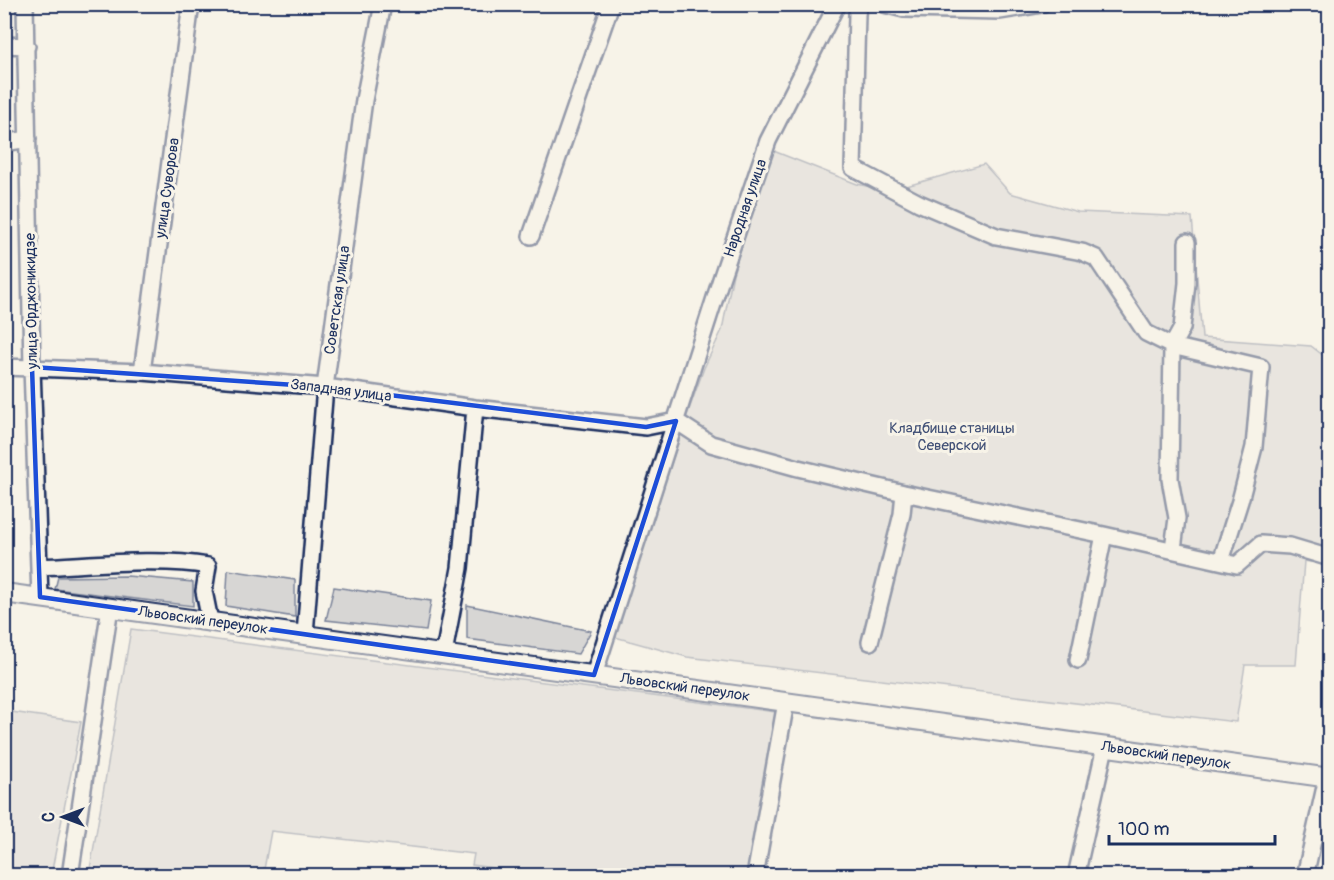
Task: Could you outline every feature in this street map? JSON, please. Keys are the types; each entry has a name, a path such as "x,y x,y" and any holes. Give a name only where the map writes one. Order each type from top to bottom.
{"main road":[{"path":"4,593 40,597"},
{"name":"Львовский переулок","path":"40,597 1328,778"}],"street":[{"name":"улица Орджоникидзе","path":"26,4 32,367 40,597"},
{"name":"улица Суворова","path":"142,372 191,4"},
{"name":"Советская улица","path":"305,634 325,387 364,100 383,4"},
{"path":"531,236 611,4"},
{"name":"Народная улица","path":"594,675 721,279 768,141 837,4"},
{"path":"859,4 852,168 919,203 996,236 1082,252 1096,258 1146,333 1172,346 1261,368 1254,447 1221,561"},
{"path":"884,4 903,9 1000,11 1042,4"},
{"path":"4,45 27,46"},
{"path":"4,143 28,139"},
{"path":"1173,549 1177,518 1170,479 1172,346 1182,328 1187,283 1187,242"},
{"name":"Западная улица","path":"4,367 142,372 325,387 475,408 646,427 676,421"},
{"path":"444,653 460,568 475,408"},
{"path":"676,421 711,444 798,468 903,493 1173,549 1237,565 1261,544 1290,546 1329,558"},
{"path":"870,642 902,514 903,493"},
{"path":"1078,660 1104,535"},
{"path":"39,567 146,563 192,563 208,566 204,591 210,621"},
{"path":"70,876 110,607"},
{"path":"755,876 786,702"},
{"path":"1076,876 1105,747"},
{"path":"1305,876 1328,778"}],"highlighted area":[{"path":"32,367 325,387 646,427 676,421 594,675 40,597"}],"green space":[{"name":"Кладбище станицы Северской","path":"771,150 857,184 889,191 984,164 1010,193 1078,212 1192,217 1202,338 1311,346 1329,360 1329,565 1304,561 1296,665 1245,665 1236,722 687,657 615,637 686,418 704,368 722,330 733,274"},
{"path":"228,570 295,580 295,617 226,606"},
{"path":"127,576 193,582 193,606 55,589 58,577"},
{"path":"334,587 431,601 426,631 326,620"},
{"path":"467,605 591,631 578,654 467,639"},
{"path":"131,629 776,712 747,875 550,876 472,865 474,854 271,831 263,875 89,875"},
{"path":"4,711 81,722 51,875 5,875"}]}
